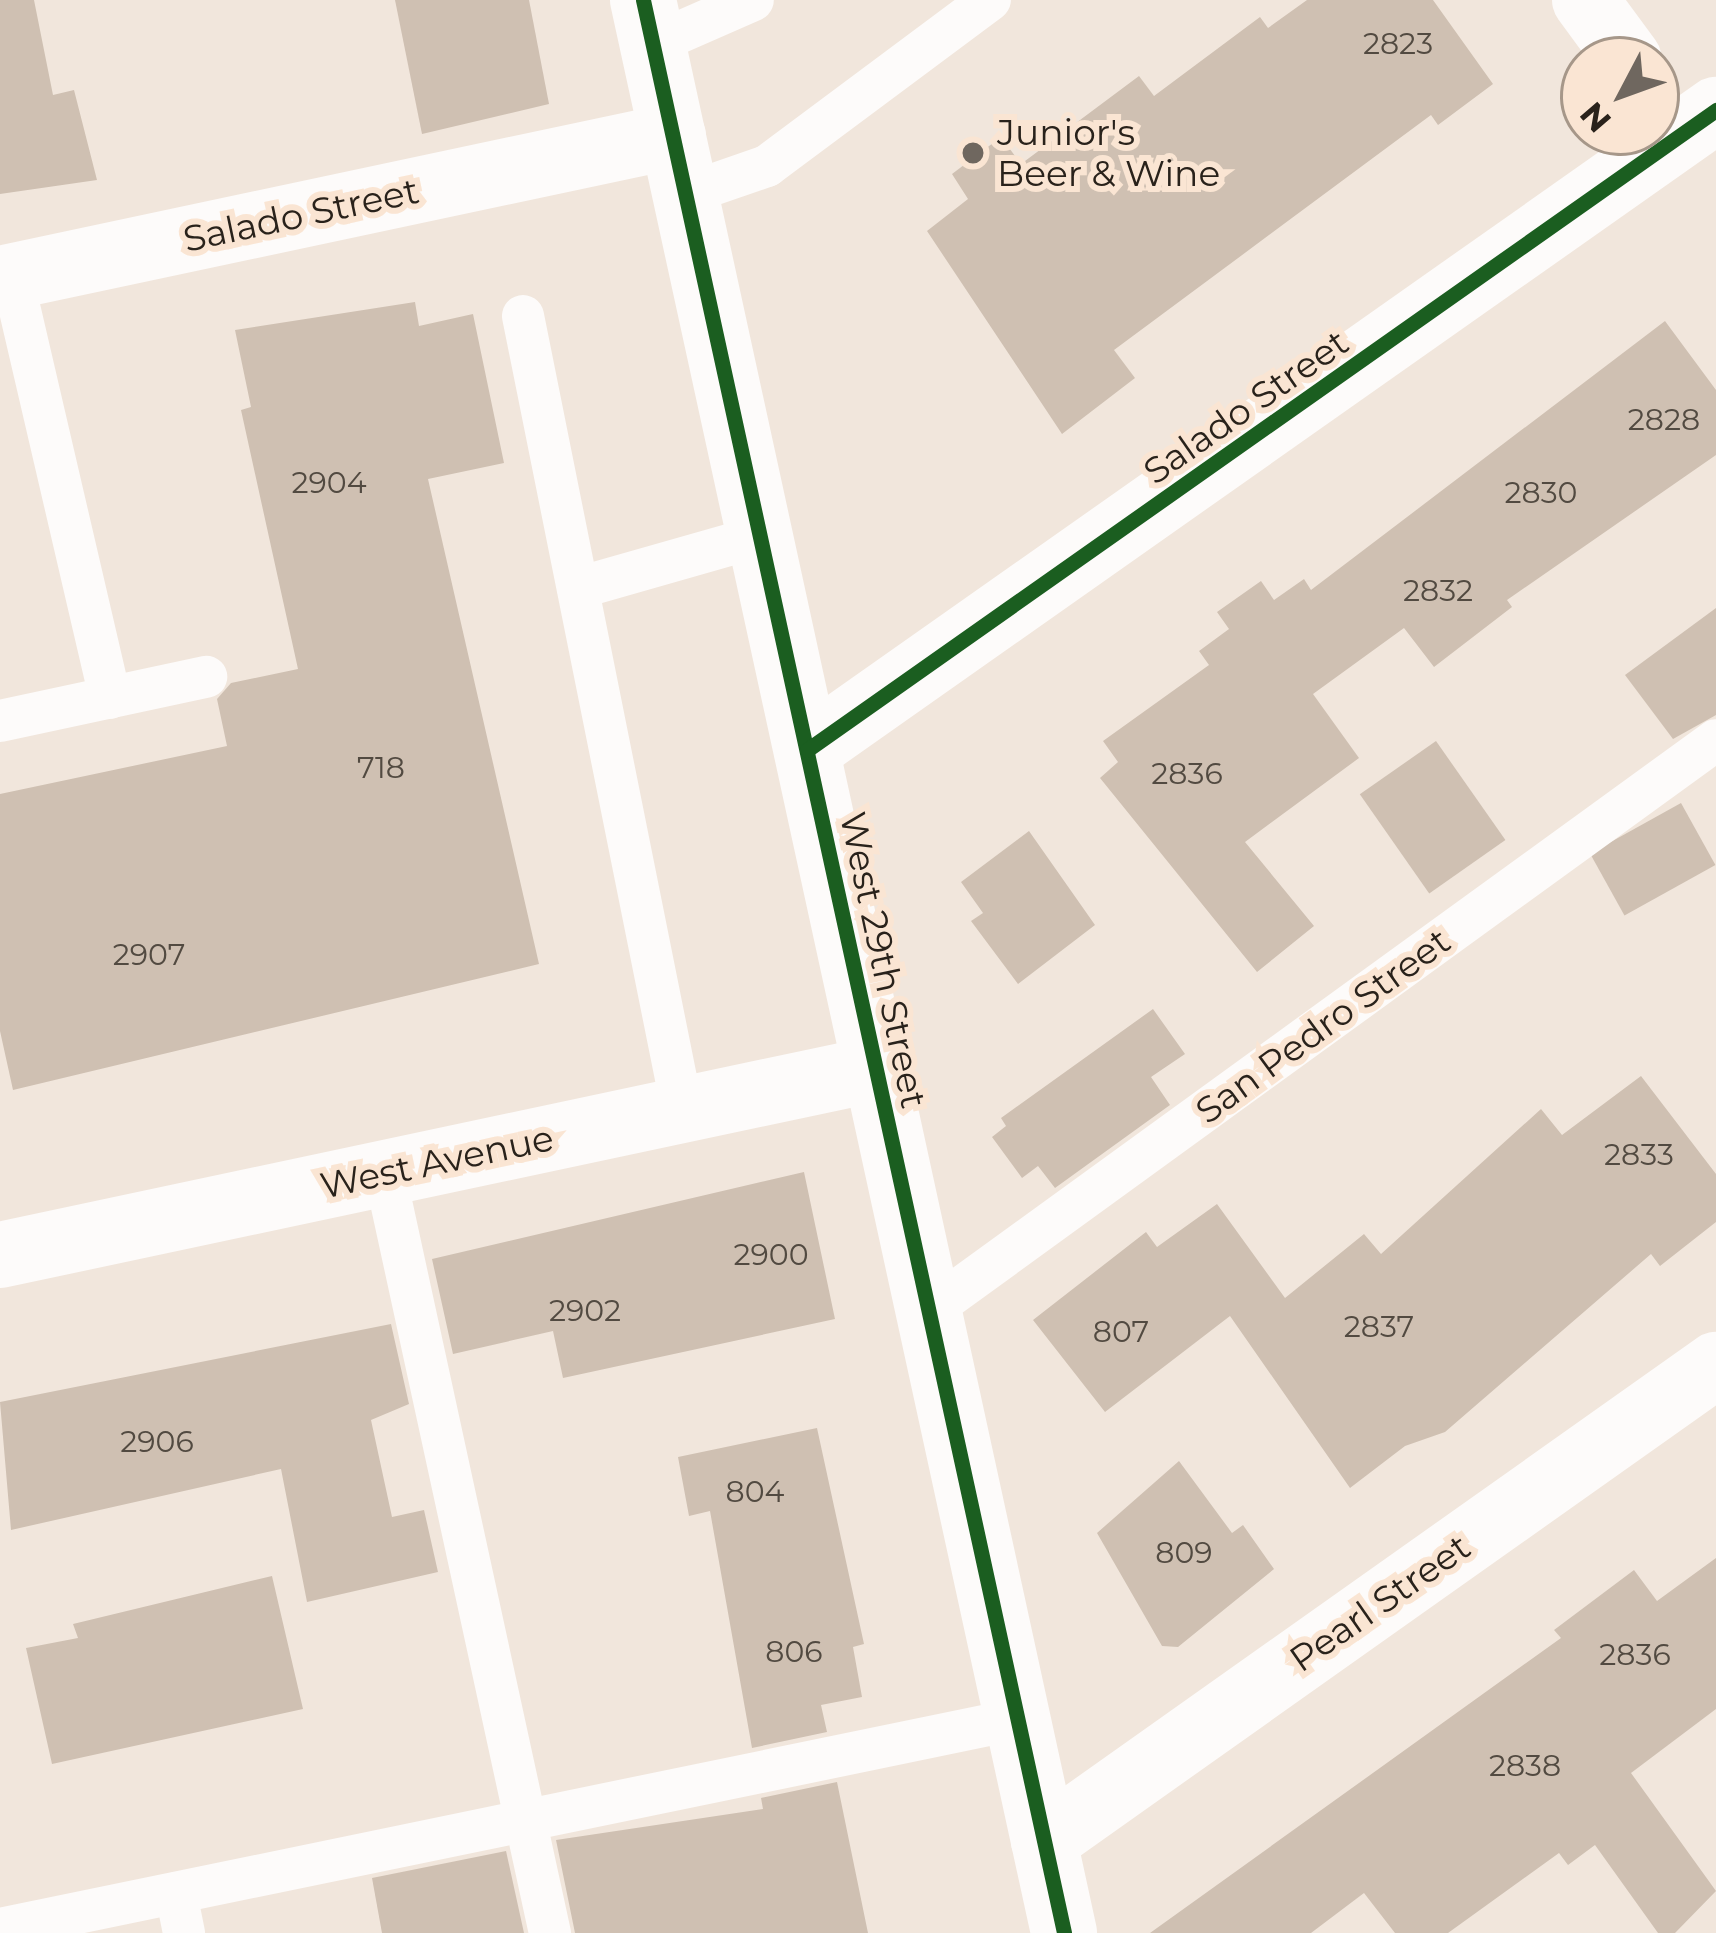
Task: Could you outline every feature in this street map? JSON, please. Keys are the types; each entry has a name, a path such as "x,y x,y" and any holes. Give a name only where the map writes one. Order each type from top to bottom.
{"street":[{"path":"1585,0 1611,36"},
{"name":"West 29th Street","path":"648,22 1064,1933"},
{"name":"Salado Street","path":"807,750 1694,127"},
{"name":"Salado Street","path":"6,278 680,165"},
{"name":"West Avenue","path":"0,1255 874,1069"},
{"name":"Pearl Street","path":"1044,1841 1716,1365"}],"lane":[{"path":"648,22 753,0"},
{"path":"680,165 766,166 990,0"},
{"path":"6,278 110,698"},
{"path":"523,316 682,1108"},
{"path":"578,588 760,536"},
{"path":"0,721 206,677"},
{"name":"San Pedro Street","path":"929,1311 1716,740"},
{"path":"385,1174 550,1933"},
{"path":"0,1929 180,1913 526,1823 1018,1719"}],"building":[{"path":"0,0 34,0 53,95 74,90 97,180 0,194"},
{"path":"395,0 529,0 549,104 422,134"},
{"path":"1307,0 1433,0 1493,84 1438,125 1431,115 1114,350 1135,378 1062,434 927,231 968,199 952,174 1001,137 1021,164 1139,76 1154,96 1260,17 1268,28"},
{"path":"415,302 419,326 473,314 504,463 428,479 539,964 13,1090 0,1031 0,794 227,746 217,699 231,683 298,669 241,410 251,407 235,330"},
{"path":"1665,321 1716,390 1716,455 1507,600 1512,607 1434,667 1404,628 1313,694 1359,758 1245,842 1314,926 1257,972 1100,778 1118,762 1103,741 1209,665 1199,651 1229,629 1217,612 1261,581 1274,600 1304,579 1311,590"},
{"path":"1716,608 1716,715 1673,739 1625,675"},
{"path":"1436,741 1505,840 1429,893 1360,794"},
{"path":"1681,803 1715,865 1624,916 1590,853"},
{"path":"1029,831 1095,925 1018,984 971,921 983,913 961,882"},
{"path":"1153,1009 1185,1054 1151,1077 1170,1105 1055,1188 1038,1166 1022,1178 992,1137 1006,1126 1001,1118"},
{"path":"1641,1076 1716,1174 1716,1222 1660,1266 1651,1254 1445,1432 1405,1446 1350,1488 1230,1316 1105,1412 1033,1320 1146,1232 1157,1247 1217,1204 1285,1298 1364,1234 1381,1254 1541,1109 1562,1135"},
{"path":"804,1172 835,1319 563,1378 553,1331 453,1354 432,1259"},
{"path":"391,1324 409,1404 371,1420 392,1517 424,1510 438,1572 307,1602 281,1469 11,1530 0,1402"},
{"path":"817,1428 864,1644 853,1647 862,1697 821,1705 827,1732 752,1748 710,1511 689,1516 678,1457"},
{"path":"1179,1461 1232,1533 1243,1525 1274,1569 1178,1647 1162,1646 1097,1533"},
{"path":"1716,1558 1716,1709 1631,1773 1716,1891 1675,1933 1658,1933 1595,1845 1568,1865 1559,1853 1448,1933 1395,1933 1364,1893 1311,1933 1150,1933 1561,1638 1554,1630 1634,1570 1657,1601"},
{"path":"272,1576 303,1709 52,1764 26,1648 78,1638 73,1624"},
{"path":"837,1782 868,1933 575,1933 556,1840 763,1809 761,1798"},
{"path":"506,1851 524,1933 382,1933 372,1878"}],"cycle path":[{"path":"643,0 1064,1933"},
{"path":"807,750 1716,110"}],"place":[{"name":"Junior's Beer & Wine","path":"973,153"}]}
